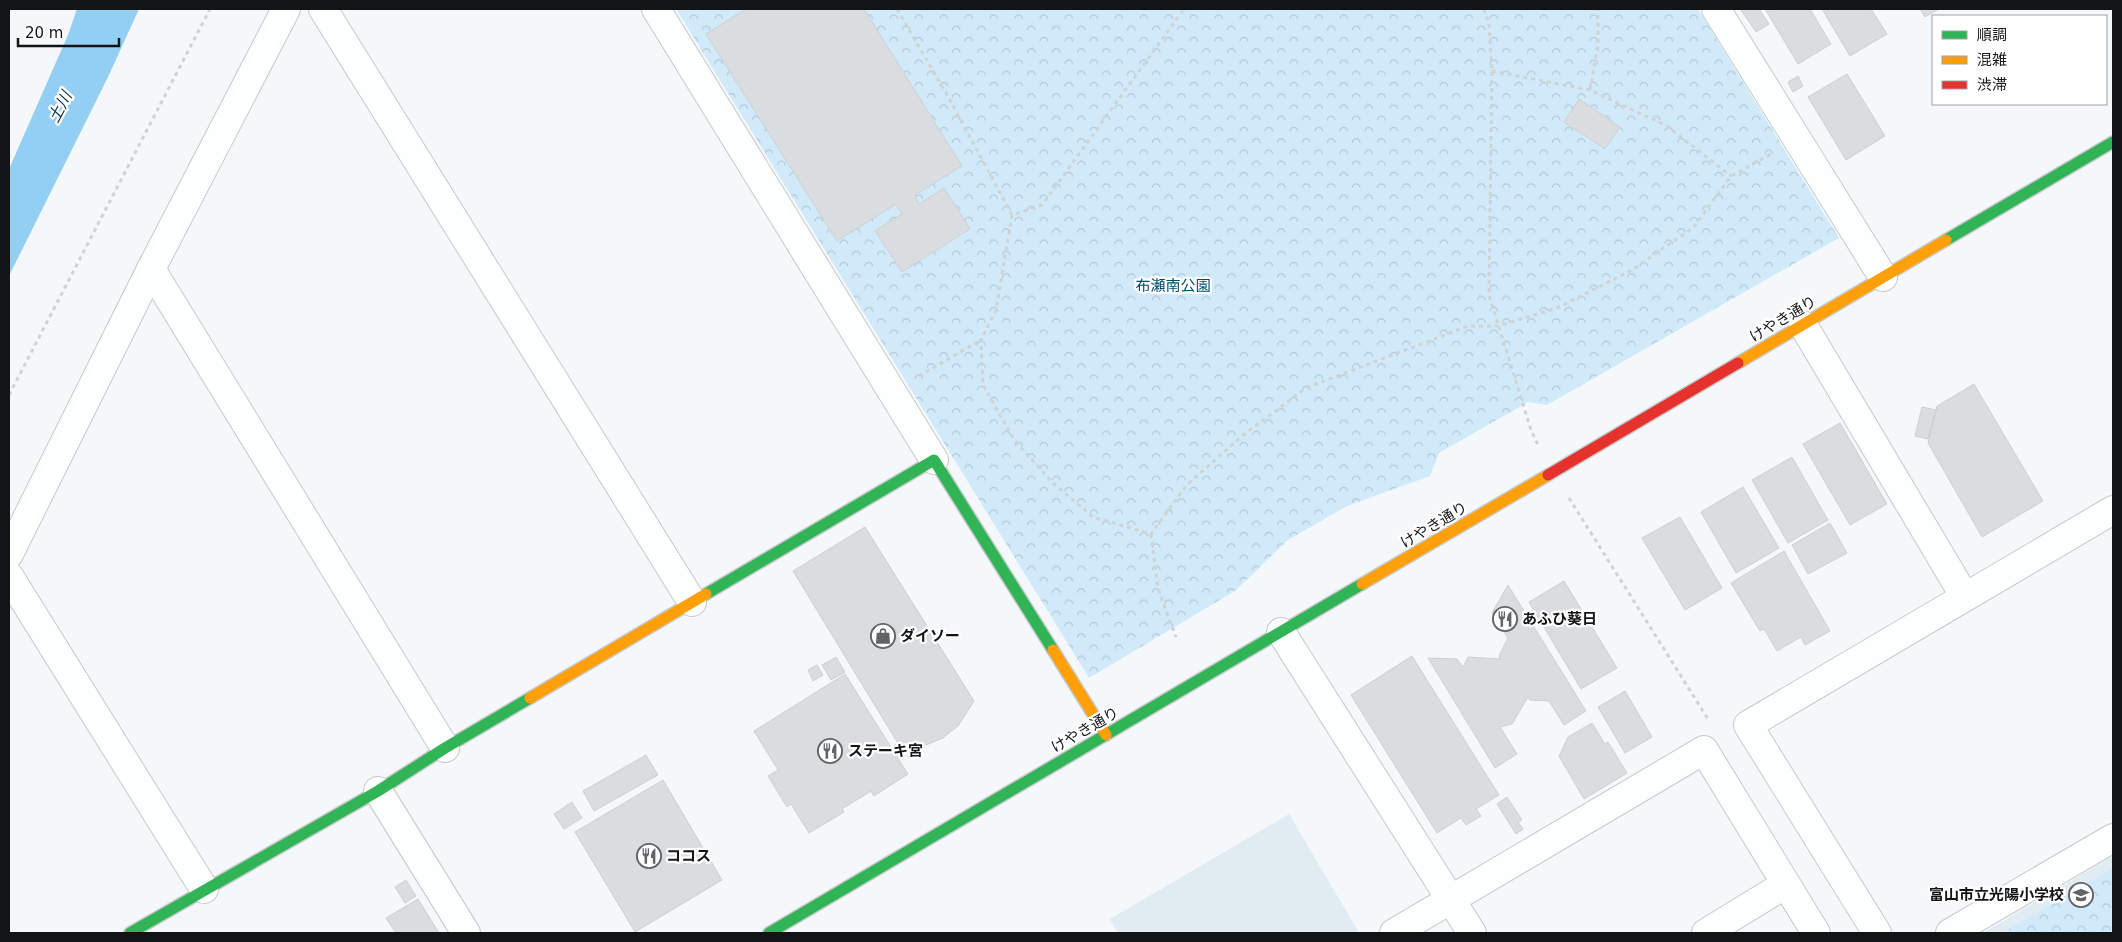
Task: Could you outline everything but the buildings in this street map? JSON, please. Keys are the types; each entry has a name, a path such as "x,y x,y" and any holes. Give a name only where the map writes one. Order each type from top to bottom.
{"street":[{"path":"9,554 151,269 286,9"},
{"path":"323,9 692,602"},
{"path":"656,9 904,398 934,460 1106,735"},
{"path":"1716,9 1883,277"},
{"name":"けやき通り","path":"769,933 2113,142"},
{"path":"151,269 445,748"},
{"path":"1803,325 1965,597"},
{"path":"130,933 378,791 445,748 934,460"},
{"path":"1877,933 1748,725 2113,510"},
{"path":"9,576 204,889"},
{"path":"1281,632 1472,933"},
{"path":"1394,933 1704,750 1816,933"},
{"path":"378,791 466,933"},
{"path":"1950,933 2113,838"},
{"path":"1706,933 1786,884"}],"path":[{"path":"9,395 210,9"},
{"path":"896,9 950,100 1012,215 996,310 982,340 982,385 1015,440 1054,484 1093,517 1151,534"},
{"path":"1012,215 1042,205 1184,9"},
{"path":"1484,9 1489,24 1492,71 1489,295 1531,430 1553,472 1712,725"},
{"path":"1590,90 1598,45 1598,9"},
{"path":"1492,71 1590,90 1667,126 1731,176"},
{"path":"1176,637 1158,589 1151,534 1186,486 1242,436 1306,388 1468,326 1498,326 1557,308 1632,270 1694,227 1731,176 1797,140"},
{"path":"904,398 982,340"}],"shaded area":[{"path":"1289,814 1358,931 1354,933 1118,933 1110,919"},
{"name":"富山市立光陽小学校","path":"2113,856 2113,933 1983,933"}],"green space":[{"name":"布瀬南公園","path":"676,9 1698,9 1839,238 1547,405 1528,402 1439,453 1430,476 1347,506 1288,540 1235,591 1089,678"},
{"name":"富山市立光陽小学校","path":"2113,868 2113,933 2002,933"}],"water":[{"name":"土川","path":"77,9 139,9 108,77 9,276 9,169 68,35"}],"traffic: fast":[{"path":"1946,240 2113,142"},
{"path":"706,594 934,460 1053,650"},
{"path":"769,933 1362,584"},
{"path":"130,933 378,791 445,748 530,698"}],"traffic: slow":[{"path":"1738,363 1946,240"},
{"path":"1362,584 1548,475"},
{"path":"530,698 706,594"},
{"path":"1053,650 1106,735"}],"traffic: jam":[{"path":"1548,475 1738,363"}],"place":[{"name":"あふひ葵日","path":"1505,619"},
{"name":"ダイソー","path":"883,636"},
{"name":"ステーキ宮","path":"830,751"},
{"name":"ココス","path":"649,856"},
{"name":"富山市立光陽小学校","path":"2081,895"}]}
